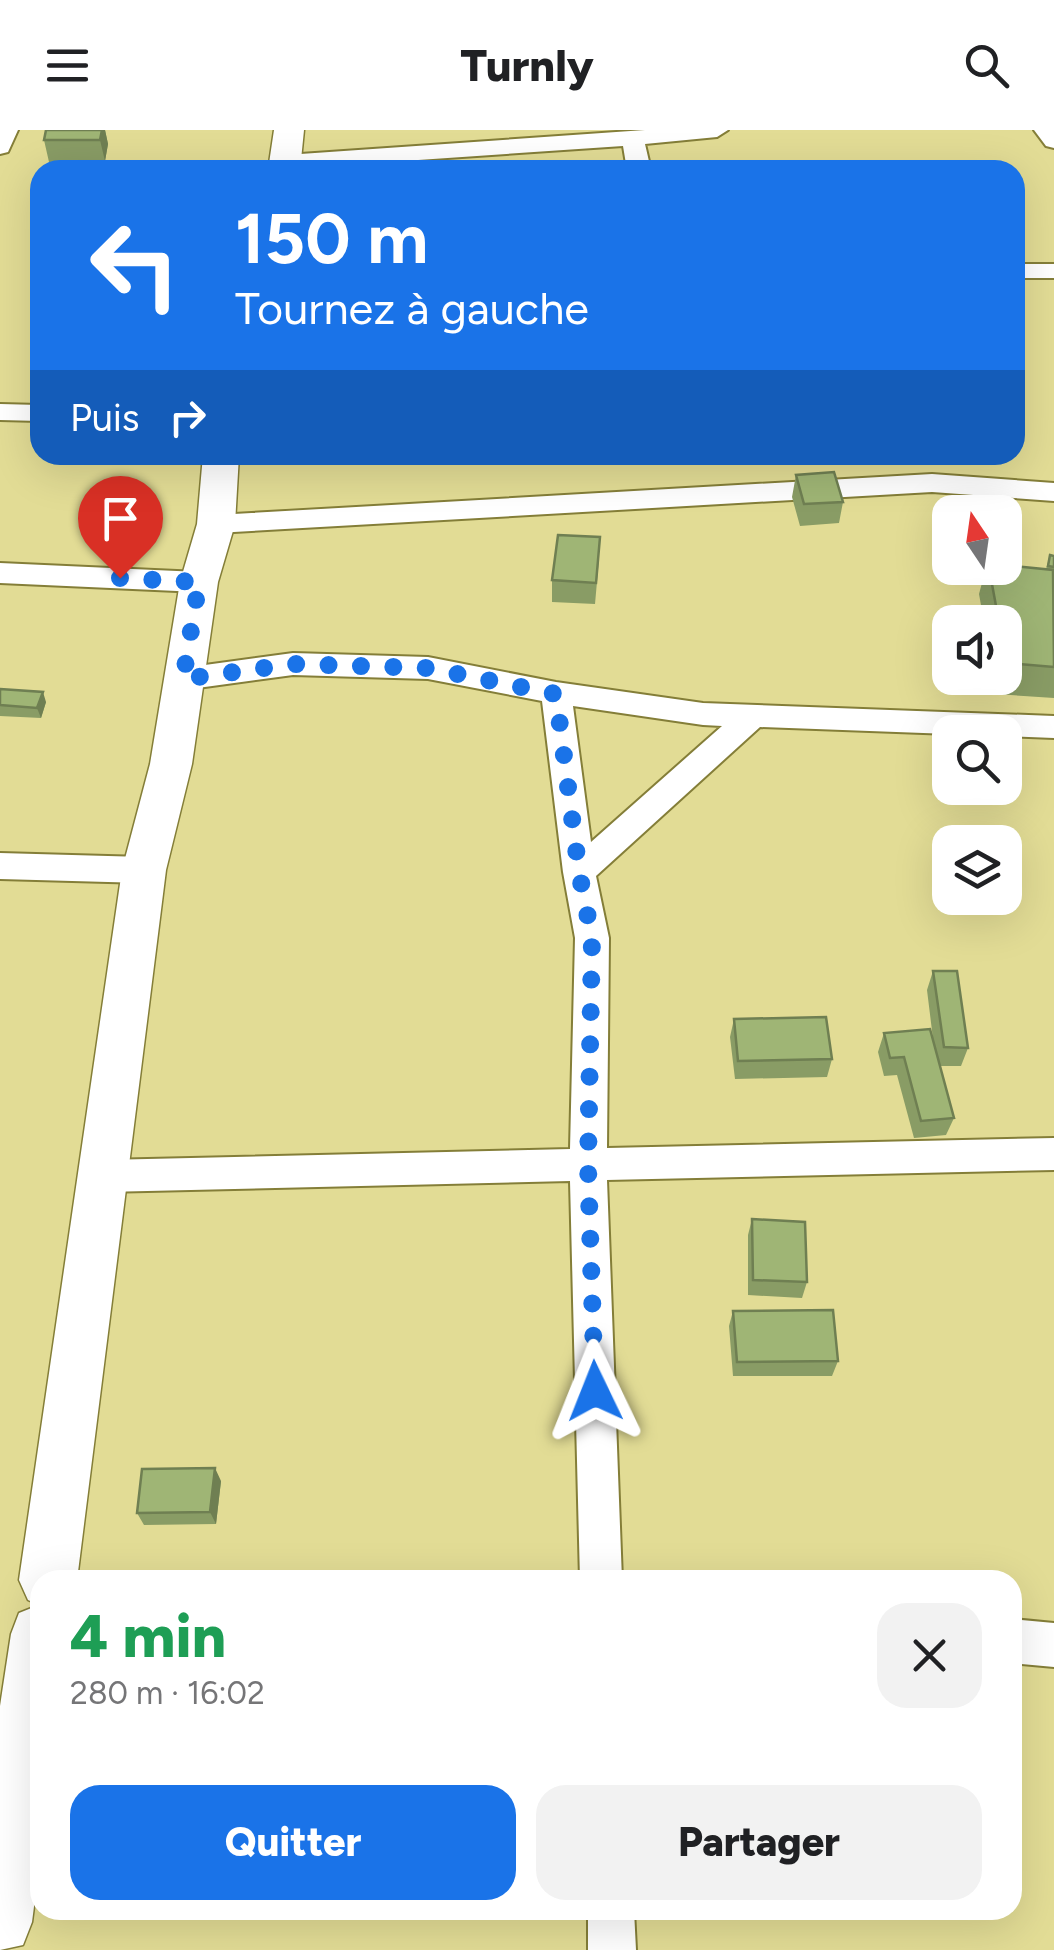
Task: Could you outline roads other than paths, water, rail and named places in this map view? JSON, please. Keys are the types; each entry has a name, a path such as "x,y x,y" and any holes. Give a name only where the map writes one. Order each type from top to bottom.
{"street":[{"path":"0,147 7,130"},
{"path":"286,160 290,130"},
{"path":"360,160 718,130"},
{"path":"1045,130 1054,141"},
{"path":"633,138 637,160"},
{"path":"1025,272 1054,271"},
{"path":"0,412 30,413"},
{"path":"49,1570 144,870 172,764 199,582 216,524 220,465"},
{"path":"216,524 932,483 1054,492"},
{"path":"0,573 199,582"},
{"path":"183,679 293,664 428,668 556,694 703,714 1054,728"},
{"path":"556,694 579,872 592,938 588,1165 601,1570"},
{"path":"579,872 754,716"},
{"path":"0,866 144,870"},
{"path":"104,1176 1054,1154"},
{"path":"1022,1642 1054,1646"},
{"path":"0,1922 30,1706"},
{"path":"611,1920 612,1950"}]}
